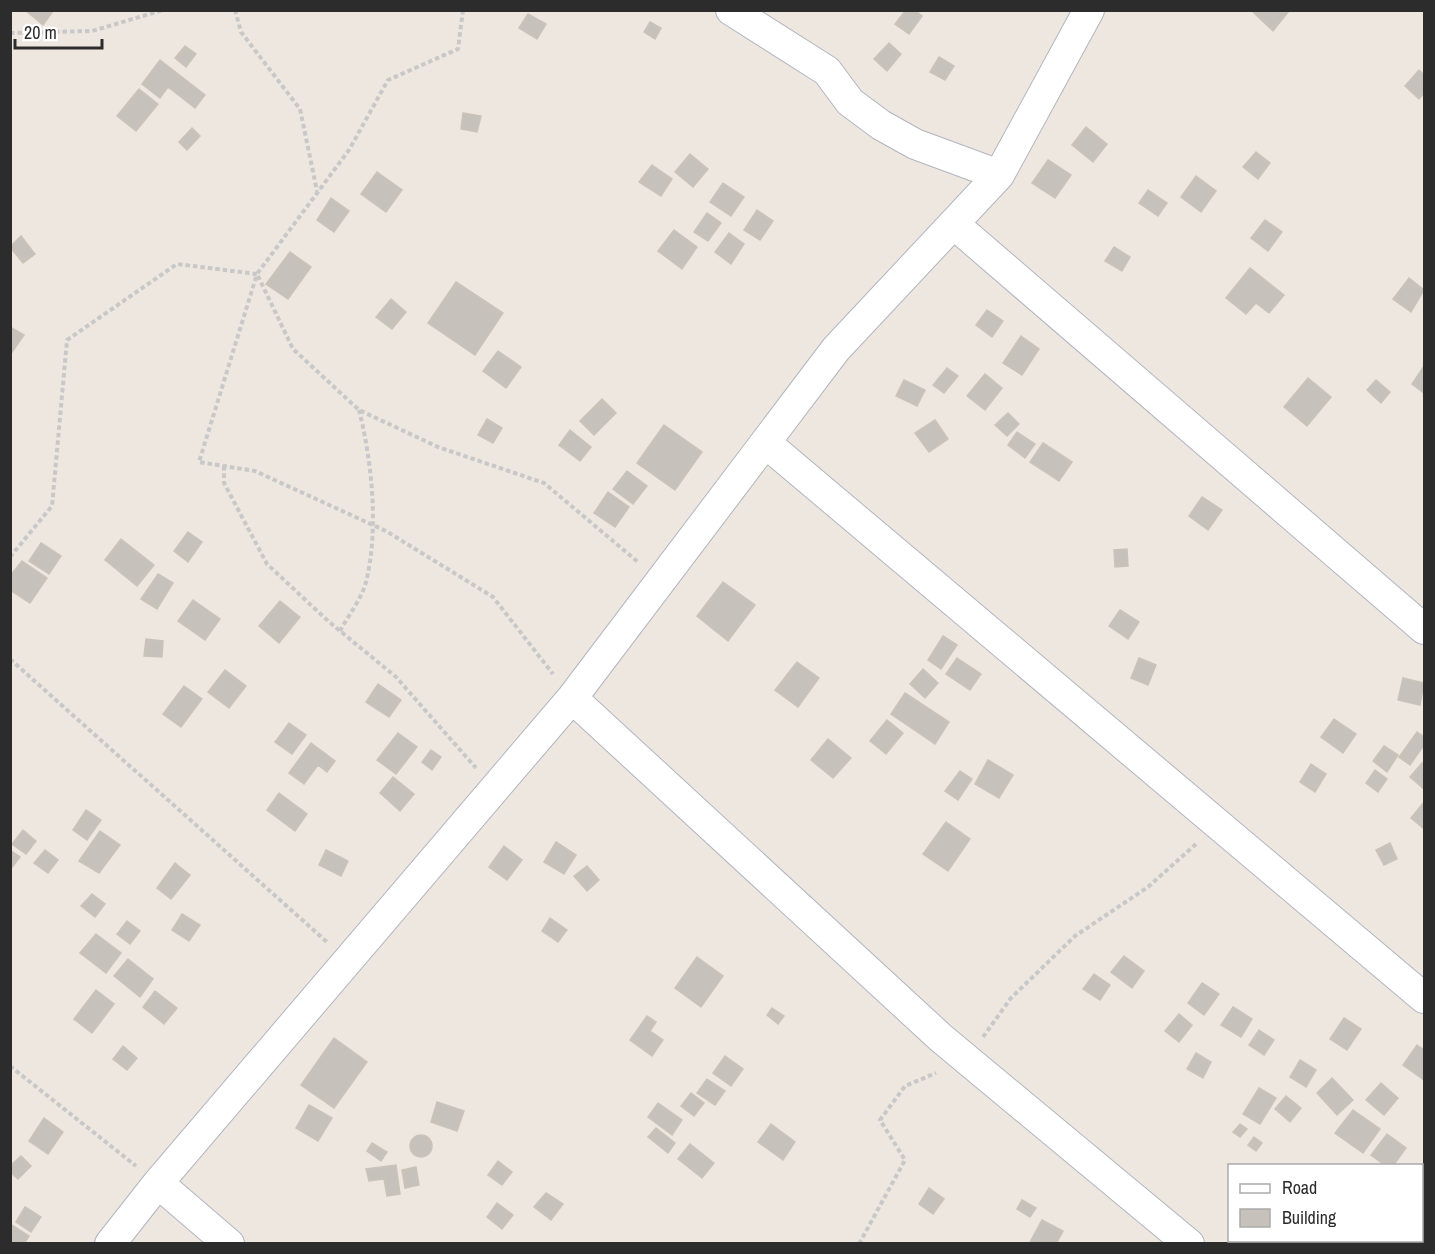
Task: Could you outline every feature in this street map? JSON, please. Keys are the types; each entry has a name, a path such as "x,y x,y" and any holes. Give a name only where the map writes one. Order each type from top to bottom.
{"street":[{"path":"731,10 827,71 850,102 881,125 915,144 999,175"},
{"path":"110,1244 158,1183 572,698 767,444 836,349 955,225 999,175 1089,10"},
{"path":"955,225 1425,629"},
{"path":"767,444 1217,826 1425,998"},
{"path":"572,698 966,1060 1189,1244"},
{"path":"158,1183 229,1244"}],"path":[{"path":"10,33 92,31 163,10"},
{"path":"235,10 241,32 300,109 317,192"},
{"path":"464,10 458,49 388,80 349,150 257,274 199,462 255,471 372,524 493,597 572,698"},
{"path":"10,557 52,506 67,340 177,264 257,274"},
{"path":"257,274 293,349 359,410 438,447 544,483 594,527 662,581"},
{"path":"340,631 366,583 372,524 370,452 359,410"},
{"path":"224,466 224,483 267,564 340,631 396,677 494,789"},
{"path":"10,659 348,960"},
{"path":"859,1244 905,1160 880,1120 905,1086 966,1060 1011,998 1075,936 1148,887 1217,826"},
{"path":"10,1066 158,1183"}],"building":[{"path":"25,10 52,10 53,11 43,25"},
{"path":"906,10 915,10 922,16 909,34 895,24"},
{"path":"1251,10 1289,10 1289,11 1273,31"},
{"path":"528,14 546,24 537,39 519,28"},
{"path":"650,22 661,28 655,39 644,32"},
{"path":"889,43 901,54 887,71 874,59"},
{"path":"185,46 196,54 186,67 175,58"},
{"path":"939,57 954,66 945,80 930,72"},
{"path":"160,60 205,95 195,108 168,87 160,98 142,84"},
{"path":"1419,70 1424,75 1424,93 1419,99 1405,86"},
{"path":"139,89 158,104 136,131 117,116"},
{"path":"463,113 481,116 477,132 461,129"},
{"path":"1086,127 1107,144 1093,162 1072,145"},
{"path":"192,128 200,136 187,150 179,142"},
{"path":"1256,152 1270,163 1258,179 1243,167"},
{"path":"690,154 708,169 693,187 675,172"},
{"path":"1048,160 1071,175 1055,198 1032,183"},
{"path":"652,165 672,179 661,196 639,182"},
{"path":"377,172 402,190 386,212 361,194"},
{"path":"1196,176 1216,191 1201,212 1181,197"},
{"path":"723,183 744,197 731,216 710,202"},
{"path":"1148,190 1167,203 1158,216 1139,203"},
{"path":"331,198 349,211 334,232 317,220"},
{"path":"757,210 773,221 760,240 744,230"},
{"path":"707,213 721,223 708,241 694,232"},
{"path":"1265,220 1282,232 1268,251 1251,238"},
{"path":"674,230 697,247 682,269 658,251"},
{"path":"729,233 744,244 731,264 715,252"},
{"path":"21,236 35,254 23,263 10,247"},
{"path":"1114,247 1130,257 1122,271 1105,261"},
{"path":"290,252 311,267 288,299 266,284"},
{"path":"1250,268 1284,295 1269,313 1256,303 1246,314 1226,298"},
{"path":"1409,278 1424,290 1411,312 1393,299"},
{"path":"456,282 503,313 475,355 428,323"},
{"path":"391,299 406,312 392,329 376,317"},
{"path":"987,310 1003,321 992,337 976,325"},
{"path":"10,327 24,335 10,355"},
{"path":"1021,336 1039,349 1022,375 1003,363"},
{"path":"498,351 521,367 506,388 483,371"},
{"path":"1424,366 1424,393 1412,384"},
{"path":"947,368 958,376 944,393 933,385"},
{"path":"985,374 1002,388 985,410 967,396"},
{"path":"1308,378 1331,397 1307,426 1284,407"},
{"path":"904,380 925,390 917,406 896,396"},
{"path":"1376,380 1390,392 1381,403 1367,390"},
{"path":"602,399 616,413 594,435 580,421"},
{"path":"1008,413 1019,424 1007,436 995,425"},
{"path":"487,419 502,428 493,443 478,435"},
{"path":"935,420 948,439 929,452 915,433"},
{"path":"664,425 702,452 675,490 637,463"},
{"path":"570,430 591,447 580,461 559,445"},
{"path":"1017,432 1035,444 1025,458 1008,445"},
{"path":"1043,443 1072,462 1059,481 1030,462"},
{"path":"627,471 647,486 633,504 613,489"},
{"path":"608,492 629,507 615,527 594,513"},
{"path":"1202,497 1222,510 1208,530 1189,516"},
{"path":"188,532 202,542 188,562 174,551"},
{"path":"121,539 154,565 137,586 105,560"},
{"path":"41,543 61,556 49,574 29,561"},
{"path":"1127,549 1128,566 1115,567 1114,550"},
{"path":"22,561 47,578 30,603 10,590 10,576"},
{"path":"158,574 173,583 157,609 141,599"},
{"path":"723,582 755,605 728,641 697,616"},
{"path":"193,600 220,619 205,640 178,621"},
{"path":"280,601 300,617 279,643 259,626"},
{"path":"1120,610 1139,622 1128,639 1109,626"},
{"path":"943,636 957,645 941,669 928,660"},
{"path":"146,639 163,641 162,657 144,656"},
{"path":"957,658 981,674 970,690 946,674"},
{"path":"1139,658 1156,665 1148,685 1131,678"},
{"path":"797,662 819,678 798,707 775,690"},
{"path":"923,669 938,683 925,698 910,684"},
{"path":"225,670 246,686 229,708 208,692"},
{"path":"1403,678 1424,683 1420,705 1398,700"},
{"path":"378,684 401,700 389,717 366,702"},
{"path":"184,686 202,699 181,727 163,714"},
{"path":"905,693 949,722 935,744 891,714"},
{"path":"1334,719 1356,734 1343,753 1321,737"},
{"path":"887,720 903,733 886,754 870,741"},
{"path":"289,723 306,735 292,754 275,742"},
{"path":"1417,732 1424,737 1424,745 1410,765 1399,757"},
{"path":"398,733 417,747 396,774 377,760"},
{"path":"828,739 851,758 833,778 811,760"},
{"path":"311,743 335,761 327,772 318,765 304,784 289,773"},
{"path":"1384,746 1398,755 1387,772 1373,761"},
{"path":"431,750 441,757 432,770 422,762"},
{"path":"988,760 1013,775 999,798 975,784"},
{"path":"1422,763 1424,766 1424,789 1410,777"},
{"path":"1311,764 1326,774 1315,792 1300,782"},
{"path":"1375,770 1387,779 1378,792 1366,783"},
{"path":"960,771 972,779 958,800 945,791"},
{"path":"393,777 414,794 400,811 380,793"},
{"path":"279,793 307,814 295,831 267,810"},
{"path":"1424,802 1424,829 1411,818"},
{"path":"86,810 101,820 87,840 73,830"},
{"path":"946,822 970,839 948,871 923,854"},
{"path":"23,830 36,841 26,854 12,844"},
{"path":"100,831 120,845 99,873 79,861"},
{"path":"556,842 576,855 564,874 544,862"},
{"path":"1390,843 1397,859 1384,865 1376,850"},
{"path":"504,846 522,860 507,880 489,867"},
{"path":"10,850 20,857 10,870"},
{"path":"45,850 58,860 48,873 34,863"},
{"path":"326,850 348,861 341,876 319,865"},
{"path":"175,863 190,875 171,899 157,888"},
{"path":"587,866 599,880 587,891 574,876"},
{"path":"92,894 105,904 95,917 81,906"},
{"path":"182,914 200,925 189,941 172,930"},
{"path":"550,918 567,930 558,942 542,931"},
{"path":"127,921 140,931 130,944 117,934"},
{"path":"96,934 121,953 106,973 80,953"},
{"path":"1124,956 1144,971 1132,988 1111,972"},
{"path":"697,957 723,976 701,1007 675,988"},
{"path":"128,959 153,979 140,997 114,976"},
{"path":"1094,974 1110,985 1100,1000 1083,989"},
{"path":"1202,983 1219,994 1204,1015 1188,1003"},
{"path":"96,990 114,1004 92,1033 74,1019"},
{"path":"155,991 177,1008 164,1024 143,1007"},
{"path":"1233,1007 1252,1019 1241,1037 1221,1025"},
{"path":"772,1008 784,1016 778,1024 767,1015"},
{"path":"1179,1014 1192,1025 1179,1042 1165,1031"},
{"path":"647,1016 656,1022 650,1031 663,1040 652,1056 630,1040"},
{"path":"1344,1018 1361,1029 1347,1050 1330,1039"},
{"path":"1259,1030 1274,1040 1264,1055 1249,1045"},
{"path":"334,1038 367,1062 334,1108 301,1085"},
{"path":"1417,1045 1424,1050 1424,1080 1403,1065"},
{"path":"123,1046 137,1058 127,1070 113,1059"},
{"path":"1196,1053 1211,1062 1203,1078 1187,1069"},
{"path":"725,1056 743,1069 731,1086 713,1073"},
{"path":"1300,1060 1316,1070 1306,1087 1290,1077"},
{"path":"1332,1078 1353,1100 1337,1115 1317,1093"},
{"path":"707,1079 725,1091 715,1105 697,1093"},
{"path":"1381,1083 1398,1098 1384,1115 1366,1100"},
{"path":"1259,1088 1276,1098 1260,1124 1243,1114"},
{"path":"691,1093 704,1103 694,1116 681,1106"},
{"path":"1286,1096 1301,1108 1290,1122 1275,1109"},
{"path":"437,1102 464,1111 457,1131 431,1122"},
{"path":"658,1103 682,1120 672,1135 648,1117"},
{"path":"309,1105 332,1118 318,1141 296,1128"},
{"path":"1353,1110 1380,1129 1363,1153 1335,1133"},
{"path":"44,1118 63,1132 48,1154 29,1141"},
{"path":"771,1124 795,1142 783,1160 758,1142"},
{"path":"1240,1124 1247,1129 1240,1137 1233,1132"},
{"path":"656,1128 675,1143 668,1153 648,1137"},
{"path":"1387,1134 1406,1148 1394,1164 1383,1164 1371,1155"},
{"path":"421,1135 429,1138 432,1146 429,1154 421,1157 413,1154 410,1146 413,1138"},
{"path":"1254,1137 1262,1143 1256,1151 1248,1145"},
{"path":"372,1143 387,1152 381,1161 367,1151"},
{"path":"690,1144 714,1163 702,1178 678,1159"},
{"path":"21,1156 31,1166 18,1179 10,1172 10,1166"},
{"path":"498,1161 512,1172 502,1185 488,1175"},
{"path":"396,1165 400,1194 387,1196 384,1179 369,1181 366,1169"},
{"path":"416,1167 419,1185 405,1188 402,1170"},
{"path":"929,1188 944,1199 933,1214 919,1204"},
{"path":"546,1193 563,1204 551,1220 534,1207"},
{"path":"1022,1200 1036,1208 1030,1217 1017,1209"},
{"path":"497,1203 513,1215 502,1229 487,1217"},
{"path":"25,1207 41,1217 31,1232 16,1222"},
{"path":"1042,1220 1063,1231 1056,1244 1029,1244"},
{"path":"10,1224 29,1236 24,1244 10,1244"}]}
